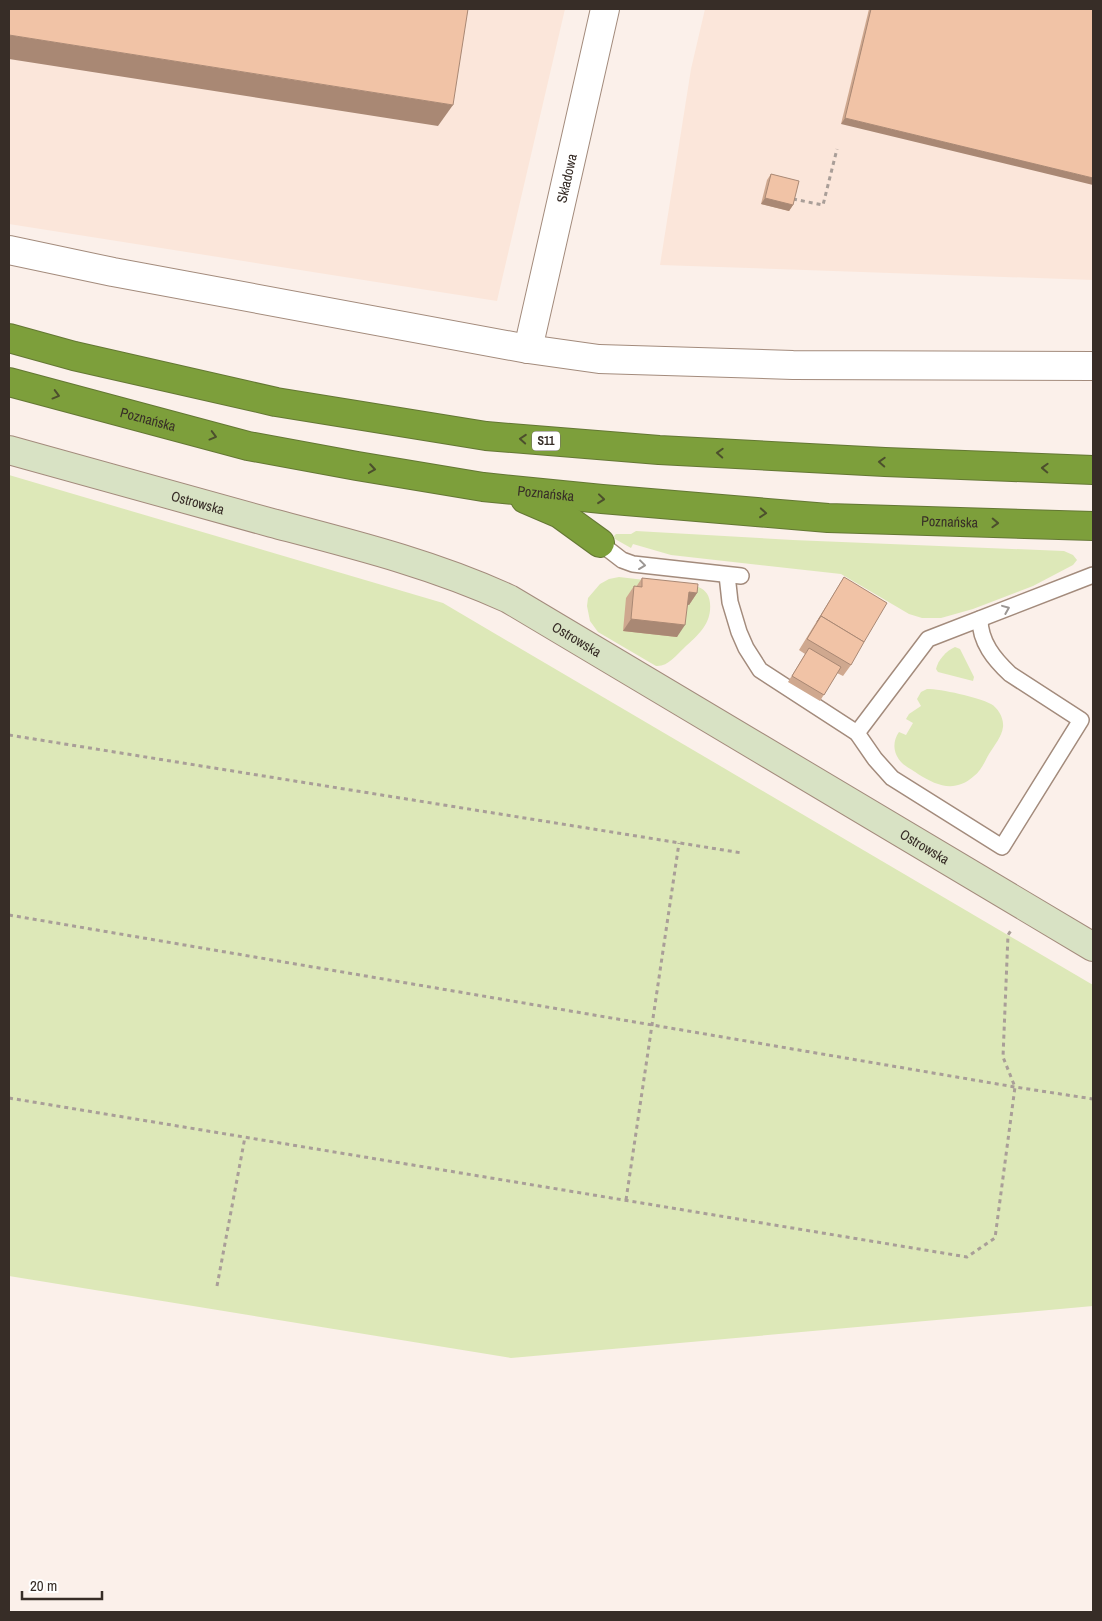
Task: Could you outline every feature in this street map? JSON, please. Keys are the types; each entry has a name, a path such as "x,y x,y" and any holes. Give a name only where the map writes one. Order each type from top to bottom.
{"highway":[{"name":"S11","path":"9,338 74,356 276,402 486,436 660,450 885,462 1093,470"},
{"name":"Poznańska","path":"9,382 248,446 483,487 602,500 828,518 1093,526"},
{"path":"483,487 517,496 550,510 580,528 600,543"}],"street":[{"name":"Składowa","path":"528,349 605,9"},
{"path":"9,250 113,272 528,349 599,359 793,365 1093,366"},
{"name":"Ostrowska","path":"9,450 121,483 376,551 478,584 509,599 1093,947"}],"lane":[{"path":"600,543 622,560 633,564 734,576 730,602 739,632 748,652 760,670 857,733 875,759 892,778 1002,847 1081,720 1003,668 986,645 982,635 980,619"},
{"path":"857,733 928,639 1093,575"}],"path":[{"path":"792,199 823,205 837,149"},
{"path":"9,734 742,853"},
{"path":"626,1200 680,843"},
{"path":"9,1098 967,1257 995,1238 1015,1087 1003,1057 1008,935 1026,907"},
{"path":"9,915 1015,1087 1093,1098"},
{"path":"217,1286 245,1137"}],"shaded area":[{"path":"9,9 565,9 497,301 9,224"},
{"path":"705,9 1093,9 1093,280 660,265 691,69"}],"green space":[{"path":"9,475 443,603 1093,985 1093,1306 511,1358 9,1276"},
{"path":"636,531 793,540 1064,551 1073,555 1077,560 1073,565 1033,586 973,609 941,618 922,618 909,614 841,574 671,555 633,544 631,548 615,539 614,536 616,534 631,534"},
{"path":"619,577 696,586 706,592 710,603 710,610 706,623 699,634 664,665 656,666 598,632 590,621 587,606 588,598 600,584 609,579"},
{"path":"955,647 960,649 974,677 973,681 938,672 936,669 943,656"},
{"path":"927,689 941,690 985,701 996,708 1000,714 1003,727 998,741 979,771 960,785 946,786 932,782 904,764 895,752 894,744 899,732 906,735 913,723 906,719 909,714 921,706 917,699 921,692"}],"building":[{"path":"9,9 468,9 453,105 9,35"},
{"path":"871,9 1093,9 1093,178 845,118"},
{"path":"771,174 799,181 793,205 765,198"},
{"path":"844,577 887,603 864,642 821,616 817,622"},
{"path":"642,578 698,584 697,593 689,592 685,625 631,619 634,586 642,587"},
{"path":"821,616 864,642 851,665 807,639"},
{"path":"809,648 841,667 824,695 792,676"}]}
